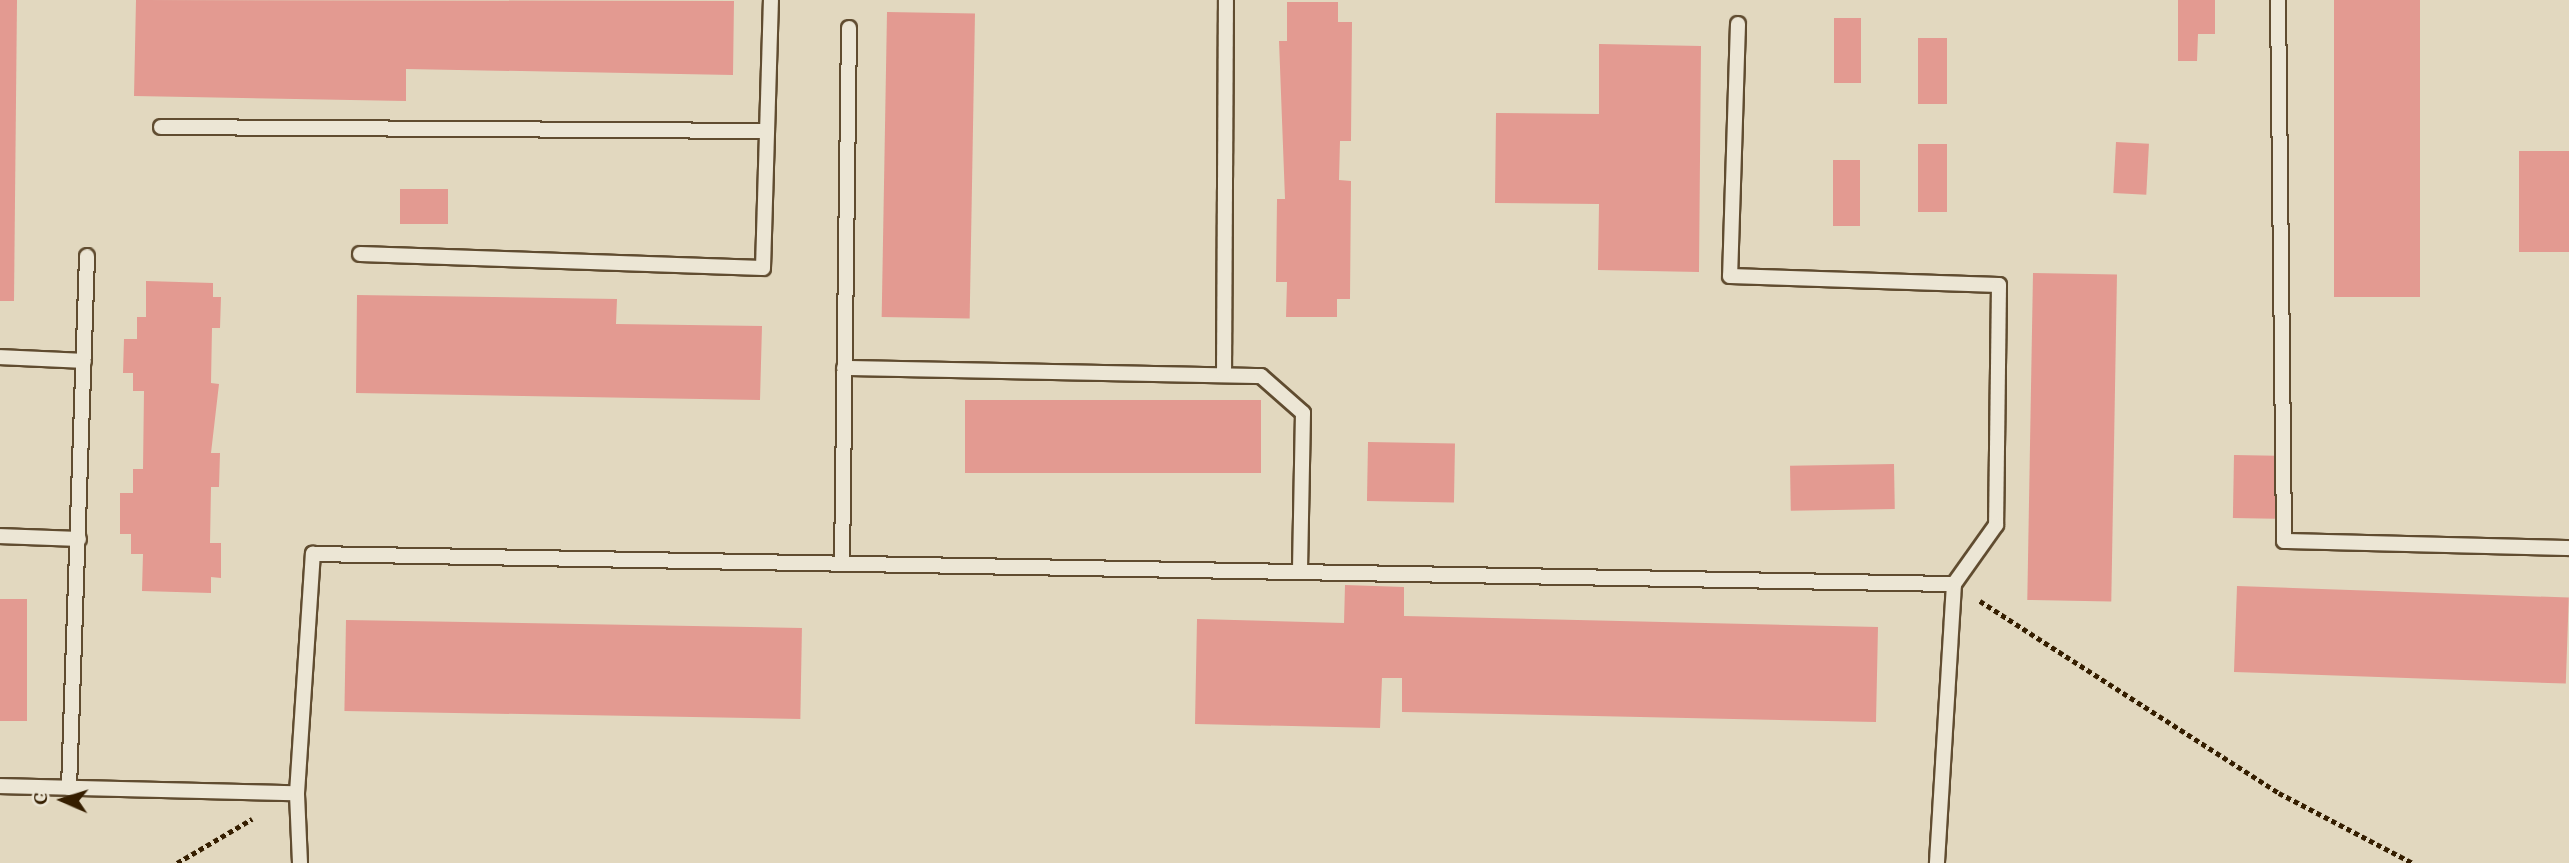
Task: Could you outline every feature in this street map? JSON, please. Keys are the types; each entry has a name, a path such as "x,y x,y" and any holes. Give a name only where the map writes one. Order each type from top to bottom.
{"lane":[{"path":"360,254 763,268 771,0"},
{"path":"1224,375 1226,0"},
{"path":"2278,0 2284,541 2569,548"},
{"path":"1738,24 1730,275 1999,285 1996,525 1954,584 1937,863"},
{"path":"842,563 849,28"},
{"path":"161,127 767,131"},
{"path":"69,788 87,256"},
{"path":"0,358 84,361"},
{"path":"845,368 1261,376 1303,413 1300,571"},
{"path":"0,536 79,539"},
{"path":"300,863 297,793 313,554 1954,584"},
{"path":"0,786 297,793"}],"path":[{"path":"1954,584 2279,793 2413,863"},
{"path":"177,863 297,793"}],"building":[{"path":"0,0 17,0 14,301 0,301"},
{"path":"136,0 734,1 733,75 406,69 406,101 134,96"},
{"path":"2178,0 2215,0 2215,34 2198,34 2197,61 2178,61"},
{"path":"2334,0 2420,0 2420,297 2334,297"},
{"path":"1287,2 1338,2 1338,22 1352,22 1351,141 1340,141 1339,180 1351,181 1350,299 1337,299 1337,317 1286,317 1287,282 1276,282 1277,199 1285,199 1279,41 1287,41"},
{"path":"887,12 975,14 970,318 882,317"},
{"path":"1834,18 1861,18 1861,83 1834,83"},
{"path":"1918,38 1947,38 1947,104 1918,104"},
{"path":"1599,44 1701,46 1699,272 1598,270 1599,204 1495,203 1496,113 1599,114"},
{"path":"2116,142 2149,144 2146,195 2113,193"},
{"path":"1918,144 1947,144 1947,212 1918,212"},
{"path":"2519,151 2569,151 2569,252 2519,252"},
{"path":"1833,160 1860,160 1860,226 1833,226"},
{"path":"400,189 448,189 448,224 400,224"},
{"path":"2033,273 2117,274 2111,601 2027,600"},
{"path":"146,281 213,283 213,297 221,297 220,328 212,328 211,383 219,384 211,453 220,453 219,487 211,487 210,543 221,543 221,578 211,577 211,593 142,591 143,554 131,554 131,534 120,534 120,493 133,493 133,469 143,469 144,391 133,391 133,373 123,373 124,339 137,339 137,317 146,317"},
{"path":"357,295 617,299 616,324 762,326 760,400 356,393"},
{"path":"965,400 1261,400 1261,473 965,473"},
{"path":"1368,442 1455,444 1454,503 1367,501"},
{"path":"2234,455 2276,456 2275,519 2233,518"},
{"path":"1894,464 1895,509 1791,511 1790,466"},
{"path":"1345,585 1404,587 1404,616 1878,627 1876,722 1402,712 1402,678 1382,678 1380,728 1195,724 1197,619 1344,623"},
{"path":"2237,586 2569,598 2566,684 2234,672"},
{"path":"0,599 27,599 27,721 0,721"},
{"path":"346,620 802,628 800,719 344,711"}]}
